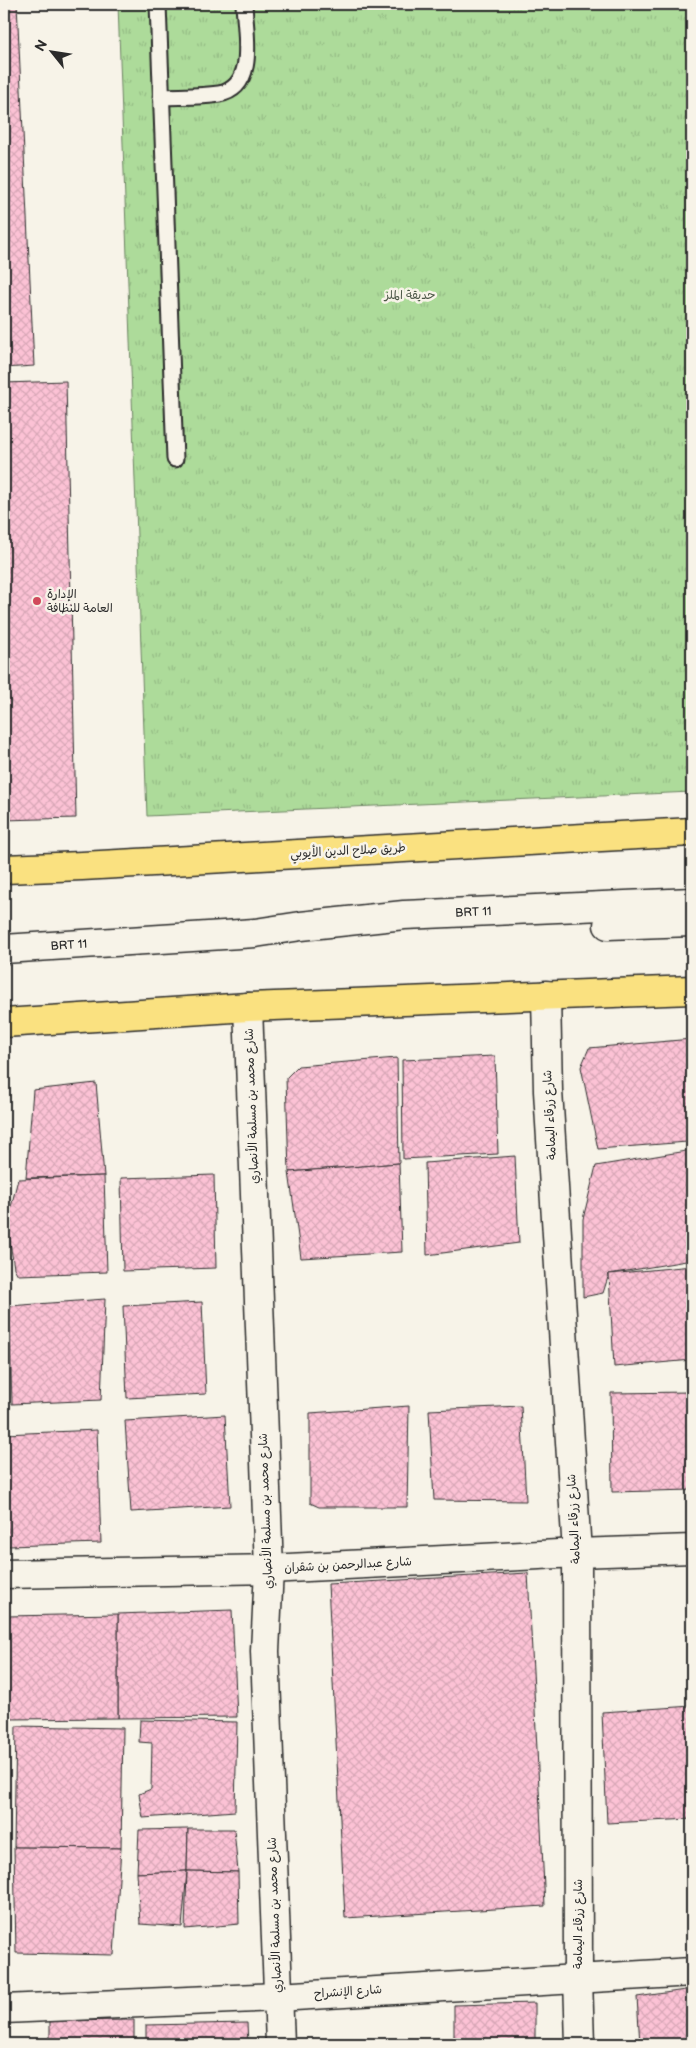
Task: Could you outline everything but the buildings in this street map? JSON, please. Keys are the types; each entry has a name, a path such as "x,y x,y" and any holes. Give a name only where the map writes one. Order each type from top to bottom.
{"main road":[{"name":"طريق صلاح الدين الأيوبي","path":"4,869 92,866 692,832"},
{"path":"4,1023 248,1007 692,990"}],"street":[{"name":"BRT 11","path":"4,949 255,933 300,926 404,916 692,902"},
{"name":"BRT 11","path":"255,933 313,937 692,922"},
{"name":"شارع زرقاء اليمامة","path":"546,995 548,1091 577,1553 578,1978 580,2044"},
{"name":"شارع محمد بن مسلمة الأنصاري","path":"248,1007 269,1569 265,1651 280,2044"},
{"name":"شارع عبدالرحمن بن شقران","path":"4,1574 269,1569 692,1549"},
{"name":"شارع الإنشراح","path":"4,2009 278,1997 692,1972"}],"lane":[{"path":"158,4 175,459"},
{"path":"161,98 219,94 229,91 237,85 243,77 246,66 244,4"}],"green space":[{"name":"حديقة الملز","path":"118,4 692,4 692,792 147,816"}],"place":[{"name":"الإدارة العامة للنظافة","path":"37,601"}]}
